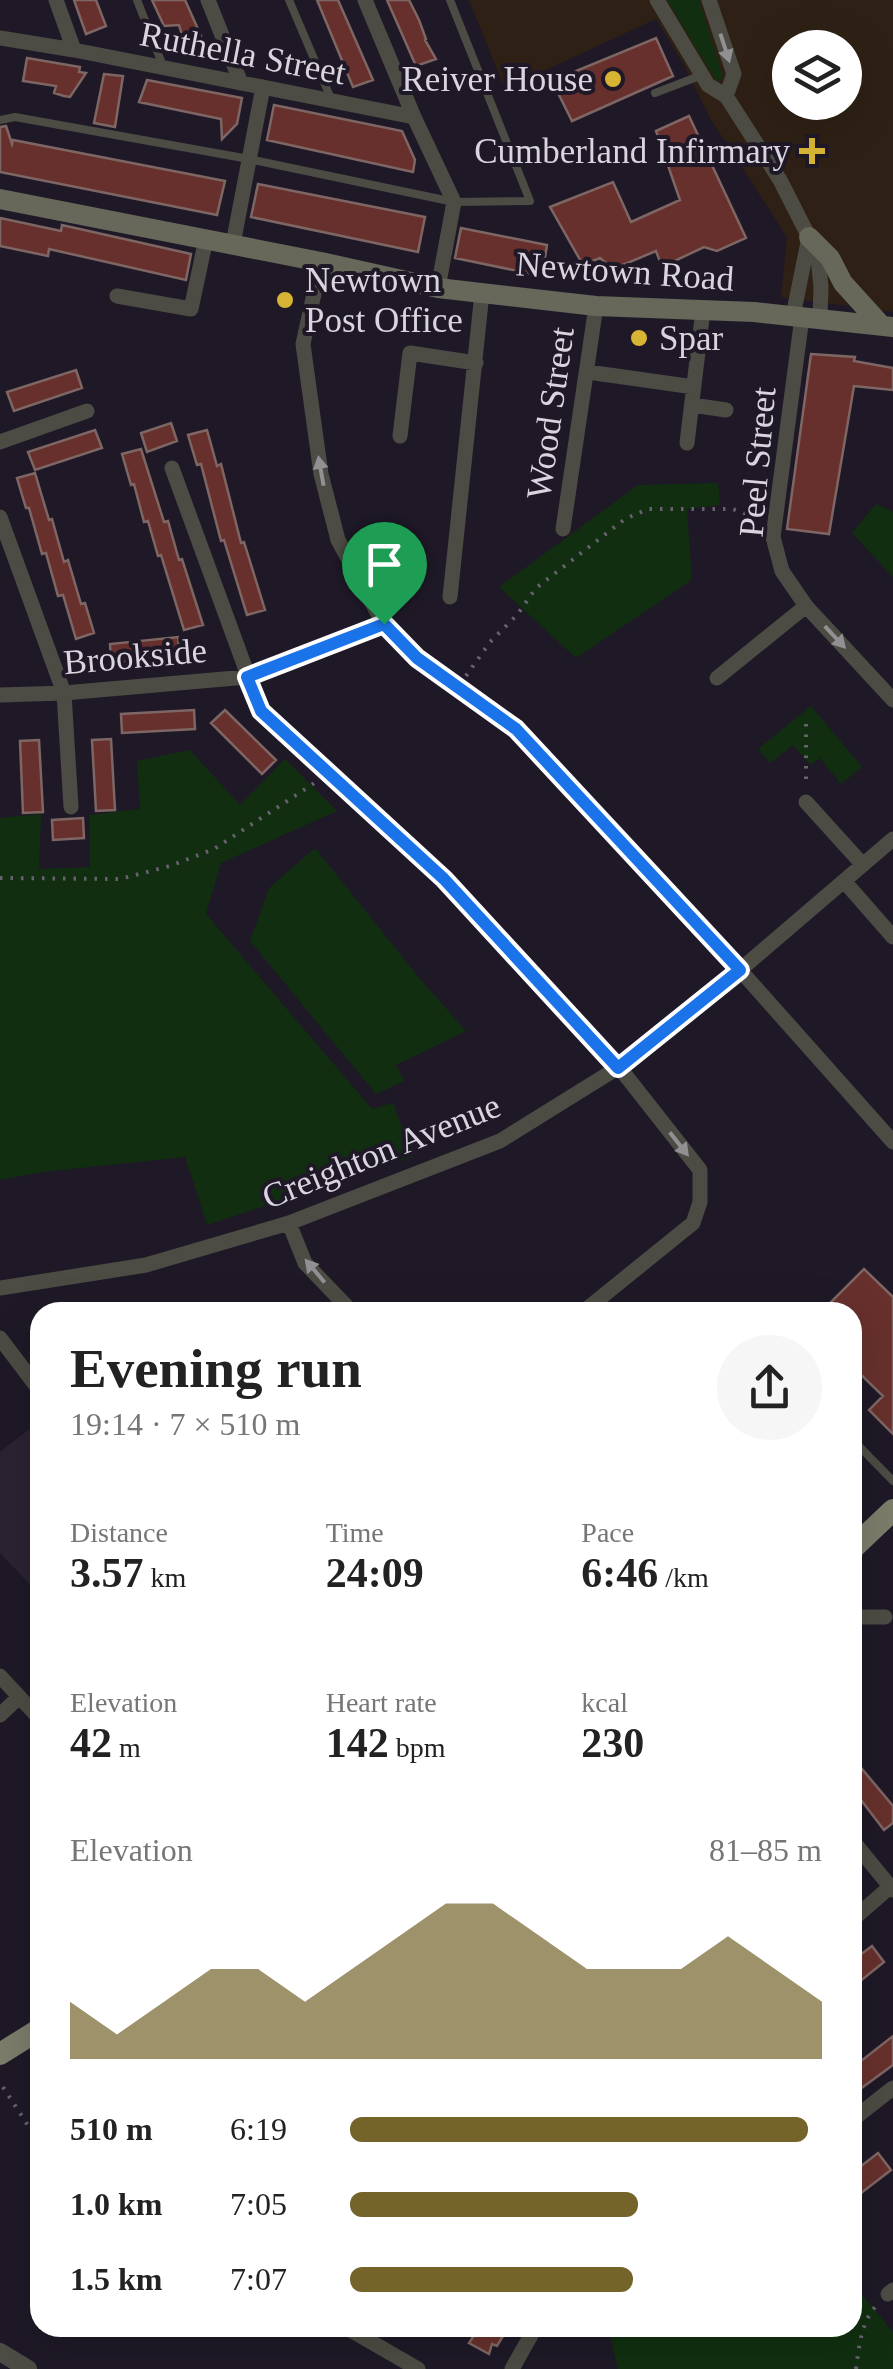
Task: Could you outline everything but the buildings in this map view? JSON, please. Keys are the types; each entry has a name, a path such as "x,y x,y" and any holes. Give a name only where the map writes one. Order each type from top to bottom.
{"main road":[{"name":"Newtown Road","path":"0,199 438,288 596,306 805,317 887,326"},
{"path":"809,237 830,258 843,283 887,326"},
{"path":"862,1539 893,1510"},
{"path":"0,2054 30,2035"}],"street":[{"path":"56,0 74,50"},
{"path":"208,0 241,83"},
{"path":"366,0 454,202 438,288"},
{"path":"657,0 708,85 726,96 780,180 809,237 818,257 822,288 805,317"},
{"path":"709,0 734,74 726,96"},
{"name":"Ruthella Street","path":"1,36 414,117"},
{"path":"233,244 263,88"},
{"path":"805,317 809,237"},
{"path":"117,296 192,309 206,239"},
{"path":"321,262 304,344 321,474 338,540 384,624 417,658 516,729 893,1142"},
{"path":"450,597 482,293"},
{"name":"Wood Street","path":"564,529 596,306"},
{"path":"687,442 703,310"},
{"name":"Peel Street","path":"805,317 775,525 782,572 806,606 893,700"},
{"path":"400,436 410,353 476,363"},
{"path":"588,372 694,387"},
{"path":"692,405 726,410"},
{"path":"0,442 86,411"},
{"path":"172,468 261,711 444,879 618,1068 700,1170 700,1202 693,1224 596,1302"},
{"path":"1,523 64,692 71,807"},
{"path":"717,678 806,606"},
{"name":"Brookside","path":"0,695 247,677 384,624"},
{"path":"806,802 863,865"},
{"name":"Creighton Avenue","path":"0,1288 146,1265 289,1223 500,1141 618,1068 893,839"},
{"path":"844,881 893,937"},
{"path":"289,1223 306,1263 343,1302"},
{"path":"0,1338 30,1378"},
{"path":"862,1617 886,1617"},
{"path":"0,1676 30,1709"},
{"path":"0,1715 19,1697"},
{"path":"862,1852 892,1889 862,1912"},
{"path":"862,2112 893,2088"},
{"path":"363,2337 418,2369"},
{"path":"512,2369 531,2337"},
{"path":"0,2352 28,2369"}],"lane":[{"path":"137,0 164,68"},
{"path":"289,0 332,101"},
{"path":"0,120 15,117 249,159 454,202 530,201 450,0"},
{"path":"656,93 702,75"},
{"path":"862,1448 893,1481"}],"path":[{"path":"458,688 490,642 536,588 625,519 648,509 733,509 775,525"},
{"path":"806,724 806,802"},
{"path":"0,878 120,879 170,866 214,849 328,774"},
{"path":"4,2088 30,2128"},
{"path":"862,2337 868,2314 890,2292"},
{"path":"856,2369 862,2337"}],"shaded area":[{"name":"Cumberland Infirmary","path":"469,0 893,0 893,312 781,297 787,237 710,118 656,19 505,89"},
{"path":"30,1429 30,1584 0,1553 0,1452"}],"green space":[{"path":"667,0 699,0 723,78 717,81 714,77"},
{"path":"718,483 720,505 687,509 692,580 576,658 499,587 638,485"},
{"path":"876,504 893,512 893,577 852,533"},
{"path":"811,706 862,767 841,784 820,758 810,765 793,745 770,763 758,749"},
{"path":"190,750 240,805 285,759 337,811 221,863 206,914 372,1109 393,1103 412,1157 207,1225 185,1157 0,1180 0,818 41,814 39,869 90,867 90,815 140,809 137,761"},
{"path":"315,848 466,1031 396,1065 404,1081 376,1094 250,941 269,888"},
{"path":"862,2295 893,2332 893,2369 618,2369 610,2337 862,2337"}],"place":[{"name":"Reiver House","path":"613,79"},
{"name":"Cumberland Infirmary","path":"812,151"},
{"name":"Newtown Post Office","path":"285,300"},
{"name":"Spar","path":"639,338"}],"route":[{"path":"384,624 417,658 516,729 740,970 618,1068 444,879 261,711 247,677 384,624"}]}
